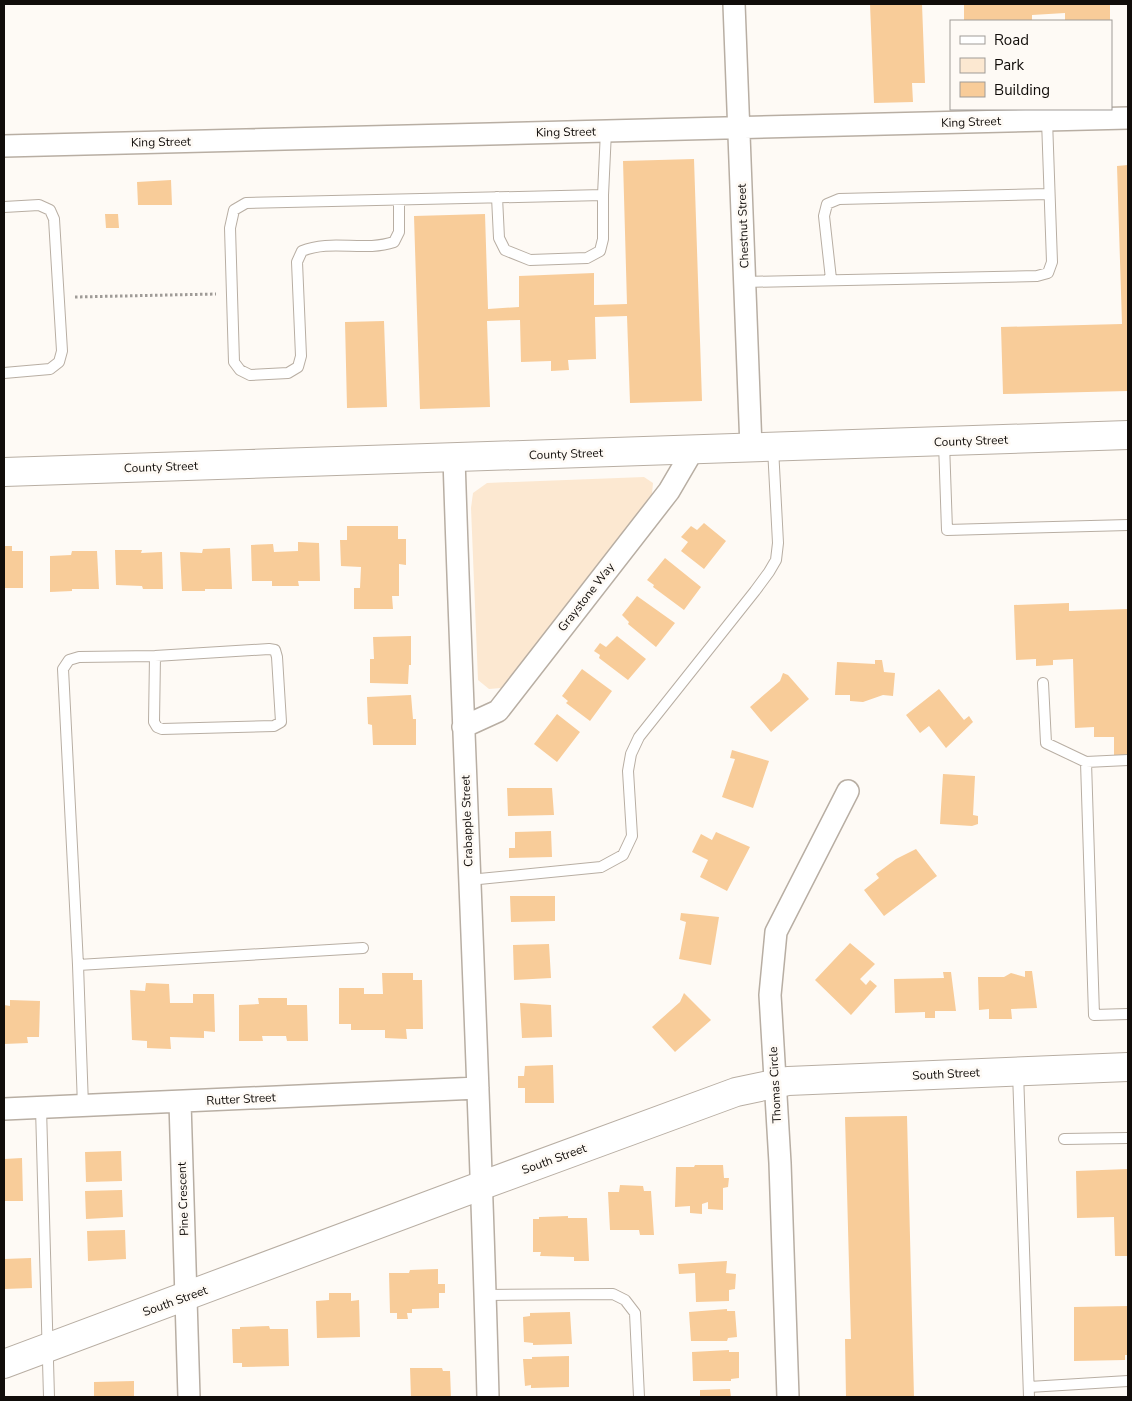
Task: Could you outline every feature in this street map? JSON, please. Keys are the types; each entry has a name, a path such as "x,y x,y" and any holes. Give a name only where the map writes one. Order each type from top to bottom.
{"street":[{"name":"Chestnut Street","path":"734,4 745,282 762,448"},
{"name":"King Street","path":"4,146 1128,118"},
{"name":"County Street","path":"4,472 1128,435"},
{"name":"Graystone Way","path":"463,727 498,712 669,491 693,450"},
{"name":"Crabapple Street","path":"454,458 469,880 483,1185"},
{"name":"Thomas Circle","path":"788,1397 780,1163 770,995 776,932 848,791"},
{"name":"South Street","path":"4,1364 736,1092 788,1081 1128,1067"},
{"name":"Rutter Street","path":"4,1109 478,1088"},
{"name":"Pine Crescent","path":"180,1102 186,1297"},
{"path":"483,1185 488,1397"},
{"path":"186,1297 189,1397"}],"lane":[{"path":"745,282 1037,276 1048,273 1052,262 1046,120"},
{"path":"498,198 499,238 505,250 530,260 587,258 600,251 603,240 606,131"},
{"path":"399,200 399,232 394,242 382,246 314,246 302,251 297,262 301,356 298,367 288,373 250,374 240,370 234,362 230,228 234,210 246,203 603,194"},
{"path":"831,279 824,216 827,204 839,199 1048,194"},
{"path":"4,207 40,206 50,210 54,219 62,351 59,362 50,369 4,373"},
{"path":"944,442 947,530 1128,524"},
{"path":"469,880 601,867 623,854 632,836 628,771 631,754 639,737 760,584 776,560 778,543 762,448"},
{"path":"83,1106 63,669 69,660 79,657 155,656 275,650 281,722 274,726 162,729 156,726 154,722 155,656"},
{"path":"1043,683 1046,743 1086,762 1128,760"},
{"path":"1086,762 1094,1015 1128,1014"},
{"path":"78,965 363,948"},
{"path":"1018,1071 1029,1392 1128,1380"},
{"path":"41,1108 49,1397"},
{"path":"1064,1139 1128,1138"},
{"path":"485,1296 613,1294 625,1300 635,1313 639,1397"}],"path":[{"path":"59,298 232,294"}],"green space":[{"path":"644,477 653,483 652,494 512,680 501,688 489,689 478,680 471,508 473,493 487,483"}],"building":[{"path":"870,4 922,4 925,83 912,83 913,102 874,103"},
{"path":"964,4 1110,4 1110,20 1065,20 1065,13 1032,15 1032,20 964,20"},
{"path":"694,159 702,401 630,403 627,316 595,317 596,359 568,360 569,370 551,371 551,361 521,362 520,320 487,321 490,407 420,409 414,216 485,214 488,309 519,307 519,276 594,273 594,305 627,304 623,161"},
{"path":"1128,165 1128,391 1003,394 1001,327 1122,324 1117,166"},
{"path":"171,180 172,205 138,205 137,182"},
{"path":"105,214 118,214 119,228 106,228"},
{"path":"384,321 387,407 347,408 345,322"},
{"path":"704,523 726,541 704,569 681,551 688,542 681,537 691,526 697,530"},
{"path":"347,526 398,526 398,539 406,539 406,565 399,564 399,596 392,596 393,609 354,609 354,588 360,588 361,567 341,566 340,540 347,540"},
{"path":"298,542 319,543 320,581 298,581 299,586 272,586 272,581 252,581 251,545 273,544 274,552 298,551"},
{"path":"4,546 12,546 12,551 23,551 23,588 4,588"},
{"path":"230,548 232,589 182,591 180,552 202,553 203,549"},
{"path":"115,550 142,550 141,553 162,552 163,589 143,589 142,586 116,585"},
{"path":"72,551 97,551 99,589 72,589 72,591 50,592 50,556 71,555"},
{"path":"665,558 701,587 684,610 653,587 654,585 647,580"},
{"path":"637,596 675,623 656,647 628,624 629,622 622,615"},
{"path":"1069,603 1069,611 1128,609 1128,755 1114,756 1114,737 1094,737 1094,727 1075,728 1073,659 1053,660 1053,665 1036,666 1036,659 1016,660 1014,605"},
{"path":"411,636 411,665 409,665 408,684 370,683 370,659 374,659 373,637"},
{"path":"617,636 646,659 628,680 599,658 600,655 594,651 600,643 606,647"},
{"path":"875,660 882,660 884,672 895,673 893,696 883,695 863,702 850,701 850,695 835,695 837,662 875,664"},
{"path":"582,669 612,691 590,721 566,703 568,701 562,696"},
{"path":"783,673 788,675 809,699 771,732 750,707 780,681"},
{"path":"939,689 964,720 969,716 973,722 946,748 929,726 920,733 906,715"},
{"path":"411,695 413,719 416,719 416,745 373,745 372,725 368,724 367,697"},
{"path":"557,714 580,732 557,762 534,744"},
{"path":"732,750 769,761 753,808 722,797 735,759 730,758"},
{"path":"943,774 975,776 973,815 978,816 978,824 972,826 940,824"},
{"path":"507,788 552,788 554,815 508,816"},
{"path":"551,831 552,857 509,858 509,848 515,848 515,832"},
{"path":"716,832 750,847 727,891 700,877 708,860 692,852 701,834 712,840"},
{"path":"916,849 937,876 884,916 864,890 879,878 876,874 896,859"},
{"path":"510,896 555,896 555,921 511,922"},
{"path":"681,913 719,917 711,965 679,959 686,922 680,920"},
{"path":"850,943 875,964 860,979 866,985 870,980 877,986 851,1015 815,980"},
{"path":"549,944 551,978 514,980 513,945"},
{"path":"1025,971 1032,971 1037,1008 1011,1009 1012,1019 989,1019 989,1009 979,1010 978,977 1004,977 1011,973 1025,977"},
{"path":"943,972 951,972 956,1011 935,1011 935,1018 925,1018 925,1012 895,1013 894,979 944,978"},
{"path":"382,973 413,973 413,980 422,980 423,1029 406,1029 407,1039 385,1038 385,1030 351,1030 351,1024 339,1024 339,988 364,988 364,994 383,994"},
{"path":"146,983 169,984 170,1003 193,1003 193,994 214,994 215,1032 204,1031 204,1038 170,1037 171,1049 147,1048 147,1041 132,1040 130,990 145,991"},
{"path":"684,993 711,1020 675,1052 652,1027 680,1002"},
{"path":"258,998 287,998 287,1005 307,1005 308,1041 287,1041 286,1036 262,1036 263,1041 239,1041 239,1005 259,1004"},
{"path":"10,1000 40,1001 39,1037 27,1037 28,1043 4,1044 4,1005 10,1006"},
{"path":"520,1003 551,1005 552,1037 522,1038"},
{"path":"553,1065 554,1103 525,1103 525,1088 518,1088 518,1076 524,1076 525,1066"},
{"path":"907,1116 914,1397 846,1397 845,1339 851,1339 845,1117"},
{"path":"121,1151 122,1181 86,1182 85,1152"},
{"path":"22,1158 23,1201 4,1201 4,1159"},
{"path":"695,1165 723,1165 724,1178 729,1178 728,1187 723,1188 723,1210 708,1209 708,1202 702,1204 702,1214 690,1213 690,1206 675,1207 676,1167 694,1167"},
{"path":"1128,1169 1128,1256 1115,1256 1114,1217 1077,1218 1076,1171"},
{"path":"620,1185 643,1186 644,1191 651,1191 654,1235 640,1235 639,1230 610,1230 608,1192 619,1192"},
{"path":"122,1190 123,1217 86,1219 85,1191"},
{"path":"568,1216 568,1218 587,1218 589,1261 574,1261 574,1257 540,1256 541,1252 533,1252 533,1219"},
{"path":"125,1230 126,1259 88,1261 87,1231"},
{"path":"31,1258 32,1288 4,1289 4,1259"},
{"path":"727,1261 726,1273 736,1274 735,1289 729,1290 729,1301 696,1302 695,1273 679,1274 678,1264"},
{"path":"438,1269 438,1284 445,1284 445,1293 439,1293 439,1308 412,1309 412,1313 407,1313 408,1319 397,1319 397,1313 390,1313 389,1273 409,1273 410,1270"},
{"path":"329,1293 351,1293 351,1301 359,1300 360,1337 317,1338 316,1301 329,1300"},
{"path":"1128,1306 1128,1355 1125,1355 1125,1360 1074,1361 1074,1307"},
{"path":"727,1309 727,1311 735,1311 737,1337 728,1338 727,1341 691,1341 689,1312"},
{"path":"570,1312 572,1344 533,1345 533,1343 524,1342 523,1317 530,1316 530,1313"},
{"path":"269,1326 270,1329 288,1329 289,1366 242,1367 242,1363 233,1363 232,1329"},
{"path":"729,1350 729,1352 739,1352 739,1378 731,1379 731,1381 693,1381 692,1352"},
{"path":"569,1356 569,1387 531,1388 531,1385 525,1386 523,1359"},
{"path":"410,1368 442,1368 443,1371 450,1371 451,1397 411,1397"},
{"path":"134,1381 134,1397 94,1397 94,1382"},
{"path":"730,1389 731,1397 700,1397 700,1390"}]}
